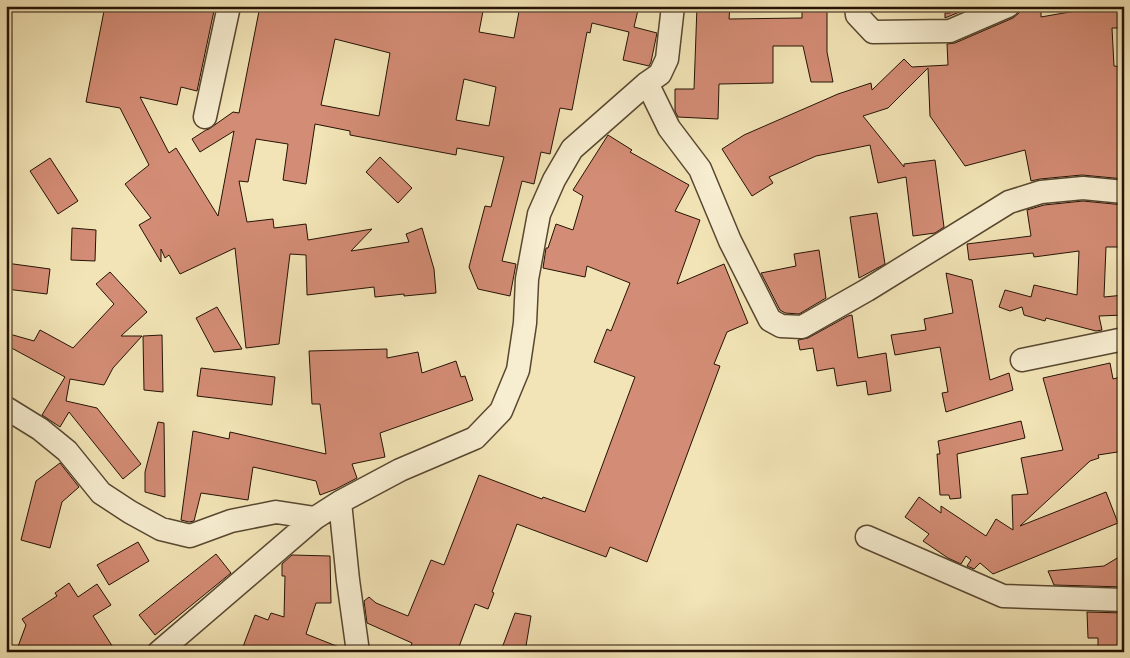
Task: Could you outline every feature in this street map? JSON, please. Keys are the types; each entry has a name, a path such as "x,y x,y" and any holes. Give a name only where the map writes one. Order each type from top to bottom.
{"street":[{"path":"205,117 229,6"},
{"path":"159,652 315,518 340,502 400,470 475,438 501,411 518,370 525,323 527,279 539,214 554,180 572,149 647,83 660,74 667,59 673,6"},
{"path":"856,6 857,15 872,32 950,31 1008,6"},
{"path":"647,83 669,128 700,169 730,241 770,320 782,326 802,327 867,290 1009,202 1040,192 1058,190 1083,188 1124,192"},
{"path":"1022,360 1124,339"},
{"path":"6,408 40,428 67,451 101,493 161,529 190,536 231,521 276,512 315,518"},
{"path":"340,502 358,652"},
{"path":"867,537 1003,596 1124,600"}],"building":[{"path":"105,6 215,6 197,91 181,87 177,105 140,97 169,153 176,148 218,216 234,131 200,152 192,139 233,112 239,113 260,6 484,6 479,32 514,38 520,6 639,6 634,27 657,33 649,66 623,60 629,32 592,23 590,33 587,32 572,110 560,108 550,154 541,152 534,184 522,181 502,261 516,264 510,296 478,289 469,267 485,206 491,207 504,157 457,148 456,155 350,135 350,131 315,124 306,184 283,180 288,144 256,139 248,182 239,181 247,222 273,219 274,228 306,224 308,240 372,229 351,251 409,242 406,234 422,228 434,269 436,293 375,297 374,287 307,295 306,255 290,254 279,344 246,348 235,248 180,274 169,255 165,258 161,249 161,262 139,225 151,218 125,184 149,165 120,108 86,102","holes":["335,39 390,53 379,116 321,105","464,79 496,87 489,126 456,120"]},
{"path":"697,6 730,6 729,19 802,18 802,6 827,6 827,52 833,82 811,82 803,46 773,46 773,83 719,84 718,119 678,117 675,111 675,89 694,89"},
{"path":"957,6 974,6 945,18 945,13 950,13"},
{"path":"1021,6 1041,6 1041,17 1104,6 1119,6 1119,28 1112,28 1114,66 1124,67 1124,179 1082,175 1031,181 1025,150 965,166 930,116 928,68 888,108 863,116 904,167 904,164 935,160 944,227 935,233 913,236 906,177 878,183 870,145 816,156 769,177 773,183 752,196 722,149 744,135 838,94 871,83 872,90 904,59 912,67 948,65 947,44 955,43 1013,18 1019,13"},
{"path":"608,135 632,150 630,152 689,185 675,211 700,220 677,284 724,264 748,323 727,332 714,364 720,366 647,562 610,547 606,557 517,524 492,592 494,593 488,609 475,604 457,652 409,652 412,643 367,623 364,601 369,597 376,603 408,616 431,560 444,565 479,475 542,499 543,497 585,512 635,377 594,362 607,329 611,331 630,283 587,266 585,277 543,268 546,248 548,248 556,224 573,230 583,196 573,190"},
{"path":"380,157 412,188 398,203 366,172"},
{"path":"50,158 78,201 58,214 30,171"},
{"path":"1083,201 1124,205 1124,247 1106,247 1104,297 1124,295 1124,315 1099,316 1102,330 1096,331 1046,318 1045,321 1024,315 1022,307 1010,311 999,307 1005,290 1031,297 1034,285 1077,295 1079,251 1034,257 1033,253 969,260 967,244 1031,236 1027,210 1044,205"},
{"path":"877,213 885,264 859,278 850,217"},
{"path":"72,228 96,230 95,261 71,260"},
{"path":"819,250 826,298 799,314 785,313 780,310 761,273 796,266 794,254"},
{"path":"6,263 50,269 47,294 6,289"},
{"path":"110,272 147,312 121,336 142,336 113,368 104,385 70,379 66,401 97,408 141,464 123,479 69,412 60,427 42,415 65,377 6,345 6,333 34,341 40,330 73,348 114,304 96,284"},
{"path":"946,273 972,280 990,380 1009,373 1013,390 946,412 942,393 948,392 940,347 895,355 891,335 926,330 924,319 953,313"},
{"path":"217,307 242,349 214,352 196,318"},
{"path":"852,315 858,358 886,353 891,391 868,395 866,381 837,386 834,368 817,371 813,348 800,350 798,340 808,338"},
{"path":"162,335 163,392 144,390 143,336"},
{"path":"387,349 387,358 418,352 422,373 456,361 461,377 465,376 473,400 380,433 385,457 352,464 357,478 336,489 320,495 316,481 253,467 248,500 201,493 194,521 181,520 193,431 229,439 230,432 326,454 320,404 312,404 309,351"},
{"path":"1110,363 1113,379 1124,376 1124,451 1098,455 1099,458 1090,461 1020,526 1106,492 1118,523 993,574 980,563 974,569 967,566 971,560 966,556 961,564 948,558 923,541 929,534 905,517 919,497 941,513 941,506 986,536 996,519 1013,530 1012,495 1028,494 1021,458 1063,450 1043,378"},
{"path":"201,368 275,377 272,405 197,396"},
{"path":"1021,421 1025,438 957,454 961,498 950,499 949,495 940,495 937,454 940,454 938,441"},
{"path":"158,422 164,423 165,497 145,492 145,472"},
{"path":"60,463 79,487 62,502 50,548 21,540 36,481"},
{"path":"138,542 149,561 109,585 97,565"},
{"path":"216,554 231,573 155,635 139,615"},
{"path":"1124,554 1124,587 1054,585 1048,571 1104,566"},
{"path":"292,555 330,556 331,603 316,603 306,634 344,649 345,652 241,652 255,615 268,620 271,613 284,617 285,576 282,576 282,564"},
{"path":"69,583 78,597 97,584 111,605 93,616 116,652 16,652 26,625 22,619 57,596 55,593"},
{"path":"1087,612 1124,613 1124,652 1098,652 1098,638 1088,638"},
{"path":"515,613 531,616 525,652 512,652 502,648"}]}
